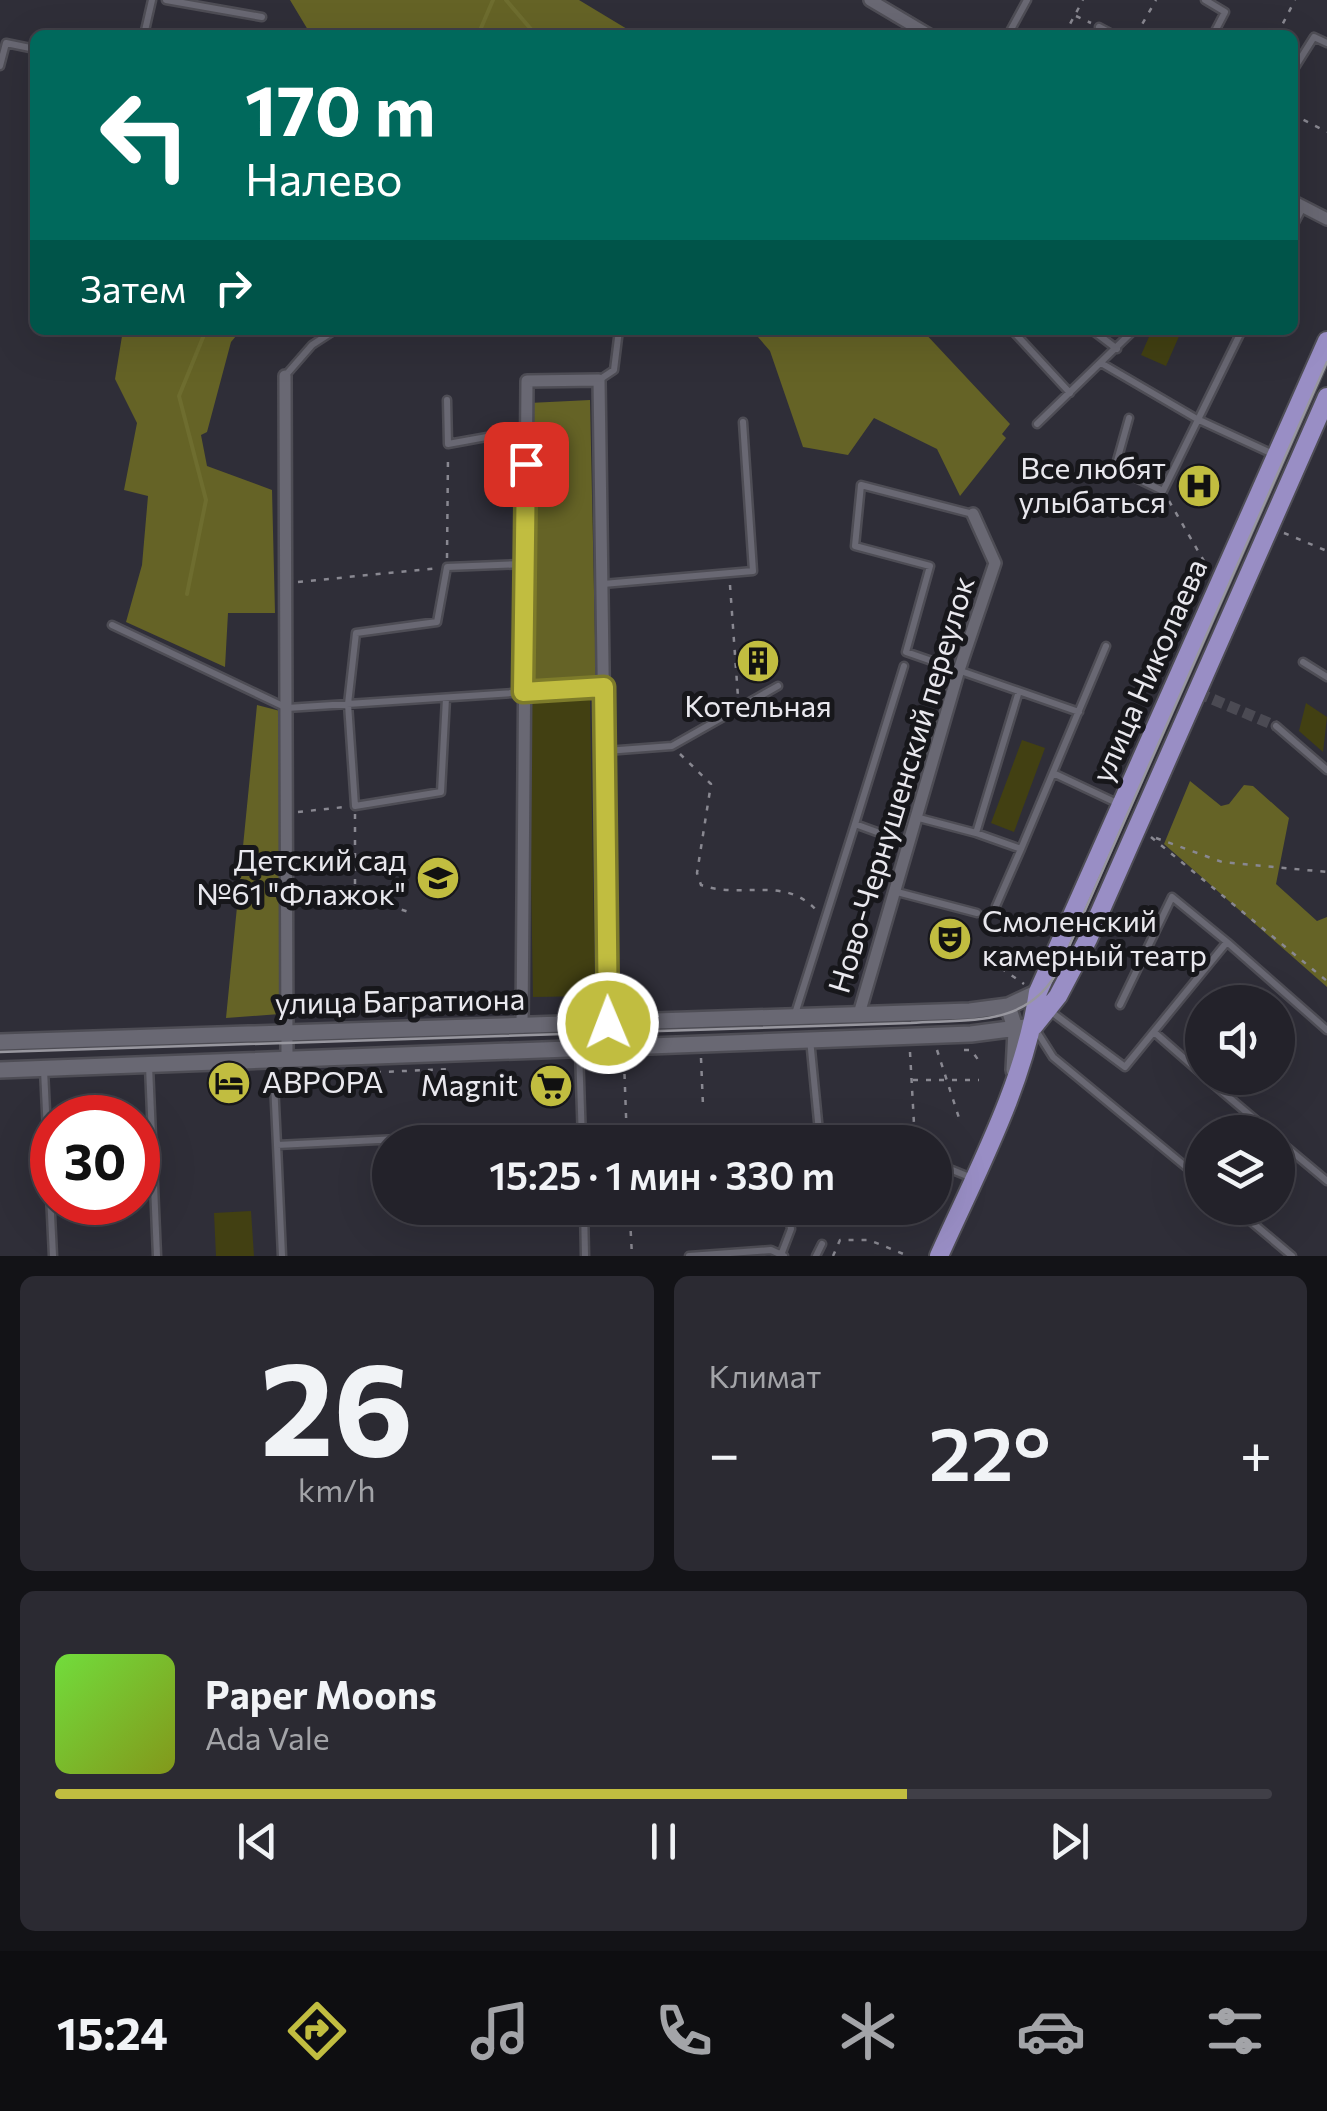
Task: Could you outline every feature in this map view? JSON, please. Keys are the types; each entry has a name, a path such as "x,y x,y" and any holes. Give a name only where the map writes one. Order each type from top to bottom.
{"main road":[{"name":"улица Николаева","path":"939,1256 1013,1080 1034,989 1122,805 1327,341"},
{"name":"улица Николаева","path":"1025,1028 1049,1010 1082,951 1327,397"},
{"name":"улица Багратиона","path":"0,1042 794,1018 1008,1006 1034,989"},
{"path":"1008,1006 1025,1028"},
{"name":"улица Багратиона","path":"0,1070 970,1034 1025,1028"},
{"path":"970,1034 999,1045 1013,1080"}],"street":[{"path":"870,0 891,5 923,30"},
{"path":"1298,203 1327,219"},
{"path":"280,1060 286,1032 284,376"},
{"path":"522,1027 527,381 599,380 608,1023"},
{"name":"Ново-Чернушенский переулок","path":"859,1014 919,818 958,672 995,563 974,514"},
{"path":"1185,660 1198,693"}],"lane":[{"path":"145,30 152,0"},
{"path":"166,0 262,17"},
{"path":"1011,30 1027,0"},
{"path":"1205,0 1225,12 1216,30"},
{"path":"1098,27 1104,30"},
{"path":"1298,62 1314,37 1327,44"},
{"path":"0,66 6,43 30,48"},
{"path":"284,376 312,344 327,335"},
{"path":"599,380 614,370 618,335"},
{"path":"1017,335 1070,393"},
{"path":"1099,335 1117,349"},
{"path":"1038,424 1130,335"},
{"path":"1129,418 1115,468 1163,491 1240,335"},
{"path":"1101,364 1198,420 1276,455"},
{"path":"446,400 448,444 526,430"},
{"path":"602,584 753,571 743,422"},
{"path":"974,514 862,485 855,546 930,566 906,652 1079,712"},
{"path":"446,698 441,792 355,806 348,704 356,633 437,622 447,568 524,564"},
{"path":"112,625 287,708 604,687"},
{"path":"996,906 1106,646"},
{"path":"1303,662 1327,677"},
{"path":"794,1018 904,666"},
{"path":"605,751 672,746 778,686"},
{"path":"976,833 1020,691"},
{"path":"1276,726 1327,770"},
{"path":"1053,773 1122,805"},
{"path":"919,818 1020,848"},
{"path":"854,824 910,844"},
{"path":"897,892 976,913"},
{"path":"1120,1005 1172,896 1327,1030"},
{"path":"1049,1010 1125,1067 1226,942"},
{"path":"1025,1028 1052,1057 1185,1166"},
{"path":"1154,1032 1185,1059"},
{"path":"810,1038 818,1125"},
{"path":"579,1048 581,1125"},
{"path":"280,1060 276,1146 282,1256"},
{"path":"149,1065 157,1256"},
{"path":"44,1068 52,1256"},
{"path":"1226,1095 1250,1115"},
{"path":"276,1146 372,1141"},
{"path":"1295,1156 1327,1180"},
{"path":"952,1170 974,1178"},
{"path":"584,1225 585,1256"},
{"path":"689,1256 770,1250 782,1255 790,1225"},
{"path":"1255,1225 1292,1256"},
{"path":"816,1256 822,1244"}],"path":[{"path":"1067,30 1082,0"},
{"path":"1139,30 1156,0"},
{"path":"1280,30 1292,0"},
{"path":"1075,15 1098,27"},
{"path":"1298,117 1327,132"},
{"path":"286,583 447,568 448,444"},
{"path":"1163,491 1210,572"},
{"path":"1284,533 1327,551"},
{"path":"730,574 738,708"},
{"path":"672,746 711,784 698,873 701,885 776,888 807,899 825,920"},
{"path":"287,813 355,806 356,894 412,913"},
{"path":"1327,872 1222,862 1150,836 1327,982"},
{"path":"1001,968 1034,989"},
{"path":"910,1046 913,1125"},
{"path":"936,1049 960,1121"},
{"path":"701,1057 703,1106"},
{"path":"624,1060 627,1125"},
{"path":"912,1080 979,1080"},
{"path":"632,1225 632,1256"},
{"path":"833,1256 840,1240 869,1240 906,1255"}],"shaded area":[{"path":"290,0 579,0 629,30 308,30"},
{"path":"122,335 237,335 231,342 207,432 201,435 207,466 272,490 275,613 228,613 225,667 126,622 142,565 148,496 124,490 137,423 115,379"},
{"path":"756,335 927,335 1010,424 1002,434 1006,438 960,496 937,449 874,418 848,455 803,447 770,351"},
{"path":"1150,335 1180,335 1166,366 1141,355"},
{"path":"590,400 596,685 532,687 529,403"},
{"path":"590,700 595,996 533,997 528,701"},
{"path":"1306,703 1327,717 1323,752 1299,731"},
{"path":"257,705 284,712 280,1014 226,1018"},
{"path":"1022,740 1045,748 1014,832 991,823"},
{"path":"1190,781 1221,806 1229,804 1244,785 1253,786 1289,818 1276,884 1317,921 1327,917 1327,987 1164,844"},
{"path":"251,1211 254,1256 216,1256 214,1213"}],"waterway":[{"path":"480,30 493,0"},
{"path":"506,0 532,30"},
{"path":"187,594 206,500 179,396 204,335"}],"tunnel":[{"path":"1198,693 1276,726"}],"tram line":[{"path":"0,1052 911,1023 976,1020 1015,1010 1047,987 1060,967 1327,362"}],"place":[{"name":"Все любят улыбаться","path":"1199,486"},
{"name":"Котельная","path":"758,661"},
{"name":"Детский сад №61 \"Флажок\"","path":"438,878"},
{"name":"Смоленский камерный театр","path":"950,939"},
{"name":"ABPOPA","path":"229,1083"},
{"name":"Magnit","path":"551,1086"}],"route":[{"path":"526,464 523,692 604,687 608,1023"}]}
